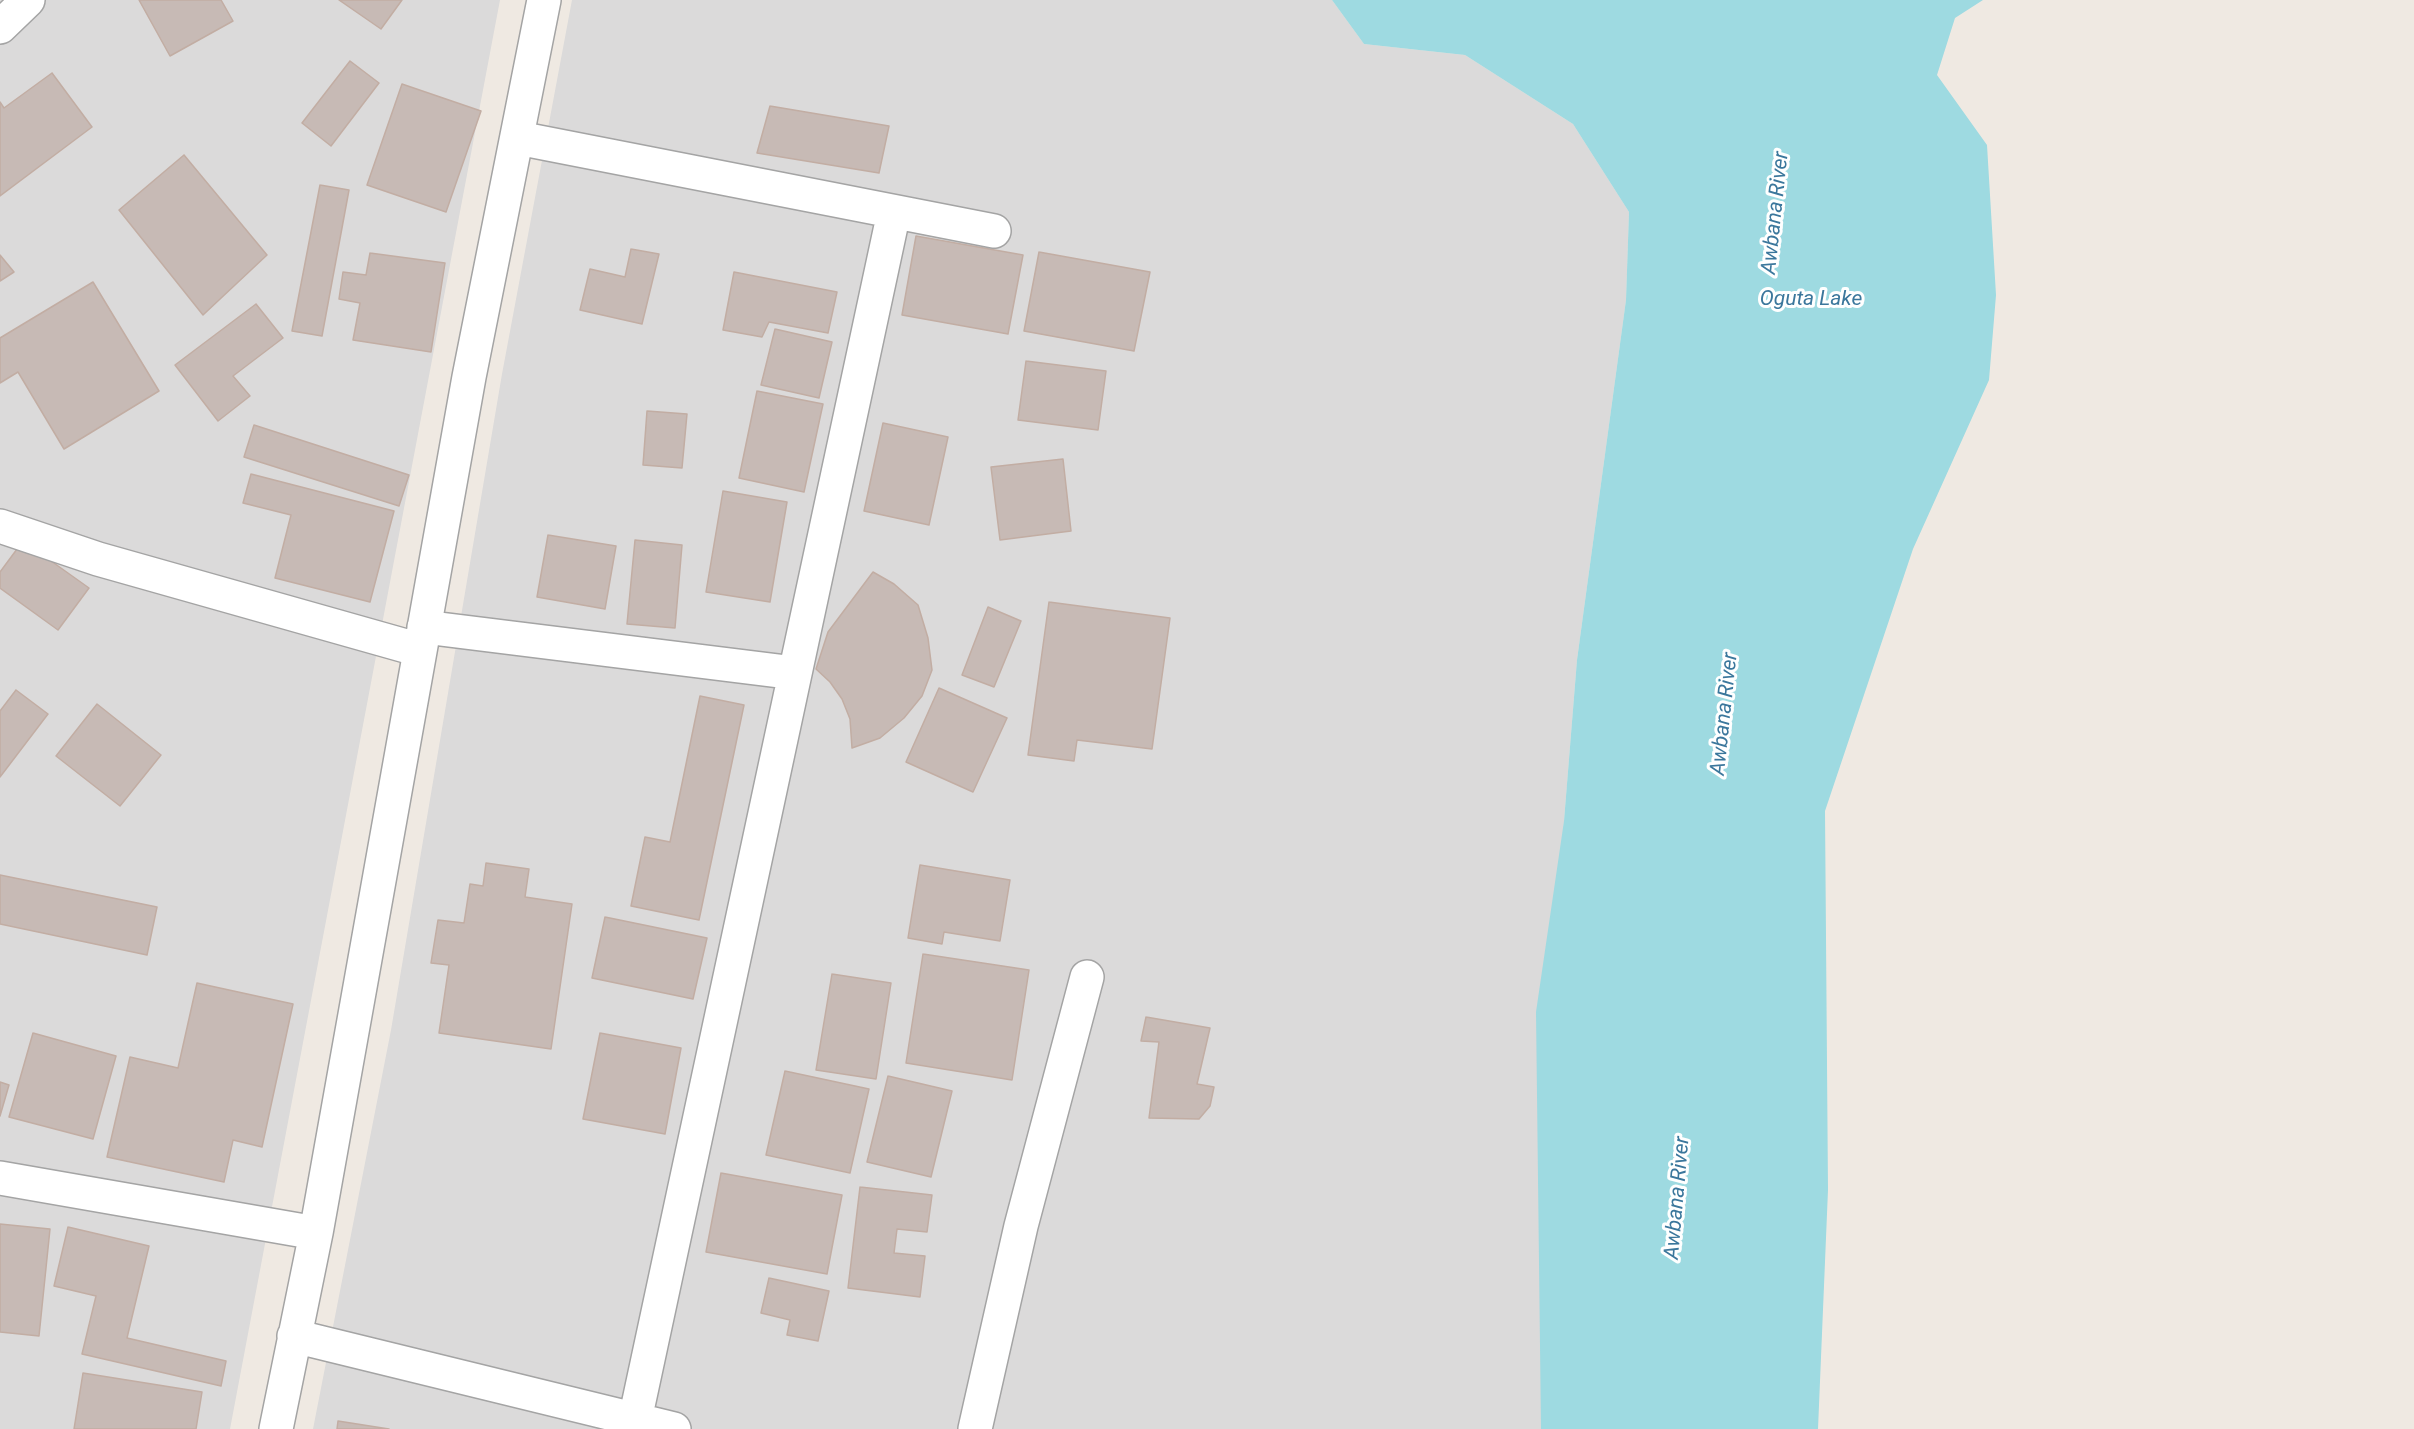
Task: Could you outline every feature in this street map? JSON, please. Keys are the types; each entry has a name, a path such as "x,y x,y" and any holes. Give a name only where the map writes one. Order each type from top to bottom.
{"street":[{"path":"0,27 28,0"},
{"path":"276,1429 316,1233 468,377 544,0"},
{"path":"518,138 994,231"},
{"path":"634,1424 894,212"},
{"path":"0,526 98,559 422,638 795,673"},
{"path":"975,1429 1021,1226 1088,977"},
{"path":"0,1178 316,1233"},
{"path":"294,1336 634,1424 674,1429"}],"shaded area":[{"path":"0,0 500,0 230,1429 0,1429"},
{"path":"572,0 1332,0 1364,44 1465,55 1573,124 1629,212 1626,300 1577,660 1564,821 1541,1429 313,1429 391,1030 502,374"}],"water":[{"name":"Oguta Lake","path":"1332,0 1983,0 1955,18 1937,75 1987,145 1996,295 1989,380 1913,549 1825,811 1828,1190 1818,1429 1541,1429 1536,1012 1564,821 1577,660 1626,300 1629,212 1573,124 1465,55 1364,44"}],"building":[{"path":"139,0 221,0 233,21 170,56"},
{"path":"339,0 402,0 381,29"},
{"path":"350,61 379,83 331,146 302,123"},
{"path":"52,73 92,127 0,196 0,102 4,108"},
{"path":"402,84 481,111 446,212 367,185"},
{"path":"770,106 889,126 879,173 757,153"},
{"path":"184,155 267,255 203,315 119,210"},
{"path":"320,185 349,190 322,336 292,331"},
{"path":"916,236 1023,255 1008,334 902,315"},
{"path":"631,249 659,254 642,324 580,310 590,269 625,277"},
{"path":"1039,252 1150,272 1134,351 1024,331"},
{"path":"370,253 445,263 431,352 353,340 360,303 339,299 343,272 366,275"},
{"path":"0,255 14,272 0,281"},
{"path":"734,272 837,292 828,333 769,322 762,337 723,330"},
{"path":"93,282 159,391 64,449 18,372 0,383 0,338"},
{"path":"256,304 283,338 233,376 250,396 218,421 175,365"},
{"path":"775,329 832,342 819,398 761,385"},
{"path":"1026,361 1106,371 1098,430 1018,420"},
{"path":"757,391 823,404 804,492 739,478"},
{"path":"647,411 687,414 682,468 643,465"},
{"path":"883,423 948,437 929,525 864,511"},
{"path":"254,425 409,475 399,506 244,457"},
{"path":"1063,459 1071,531 1000,540 991,467"},
{"path":"251,474 394,511 370,602 275,578 291,515 243,503"},
{"path":"723,491 787,502 770,602 706,592"},
{"path":"548,535 616,546 605,609 537,597"},
{"path":"635,540 682,545 675,628 627,624"},
{"path":"23,541 89,588 58,630 0,588 0,572"},
{"path":"873,572 894,584 918,605 928,638 932,670 922,696 904,718 880,738 852,748 850,719 842,699 830,682 816,669 828,632"},
{"path":"1049,602 1170,618 1152,749 1077,740 1074,761 1028,755"},
{"path":"988,607 1021,621 994,687 962,675"},
{"path":"939,688 1007,718 973,792 906,762"},
{"path":"16,690 48,714 0,777 0,711"},
{"path":"700,696 744,705 699,920 631,906 645,837 670,842"},
{"path":"97,704 161,755 120,806 56,756"},
{"path":"486,863 529,869 525,897 572,904 551,1049 439,1033 449,965 431,963 438,920 464,923 470,884 483,886"},
{"path":"920,865 1010,880 1000,941 944,932 942,944 908,938"},
{"path":"0,875 157,907 147,955 0,924"},
{"path":"605,917 707,938 693,999 592,978"},
{"path":"923,954 1029,970 1012,1080 906,1063"},
{"path":"832,974 891,983 876,1079 816,1070"},
{"path":"197,983 293,1004 262,1147 233,1140 224,1182 107,1157 130,1057 178,1068"},
{"path":"1146,1017 1210,1028 1197,1084 1214,1087 1210,1106 1199,1119 1149,1118 1159,1042 1141,1041"},
{"path":"33,1033 116,1056 93,1139 9,1117"},
{"path":"600,1033 681,1048 665,1134 583,1119"},
{"path":"785,1071 869,1089 850,1173 766,1155"},
{"path":"888,1076 952,1091 931,1177 867,1162"},
{"path":"0,1082 9,1085 0,1116"},
{"path":"721,1173 842,1195 827,1274 706,1252"},
{"path":"860,1187 932,1195 927,1232 897,1229 894,1253 925,1256 920,1297 848,1288"},
{"path":"0,1224 50,1229 39,1336 0,1332"},
{"path":"68,1227 149,1246 127,1338 226,1361 221,1386 82,1354 96,1296 54,1286"},
{"path":"769,1278 829,1291 818,1341 787,1335 790,1320 761,1313"},
{"path":"83,1373 202,1392 196,1429 74,1429"},
{"path":"338,1421 389,1429 337,1429"}],"water label":[{"name":"Awbana River","path":"1776,213"},
{"name":"Awbana River","path":"1725,714"},
{"name":"Awbana River","path":"1678,1198"}]}
